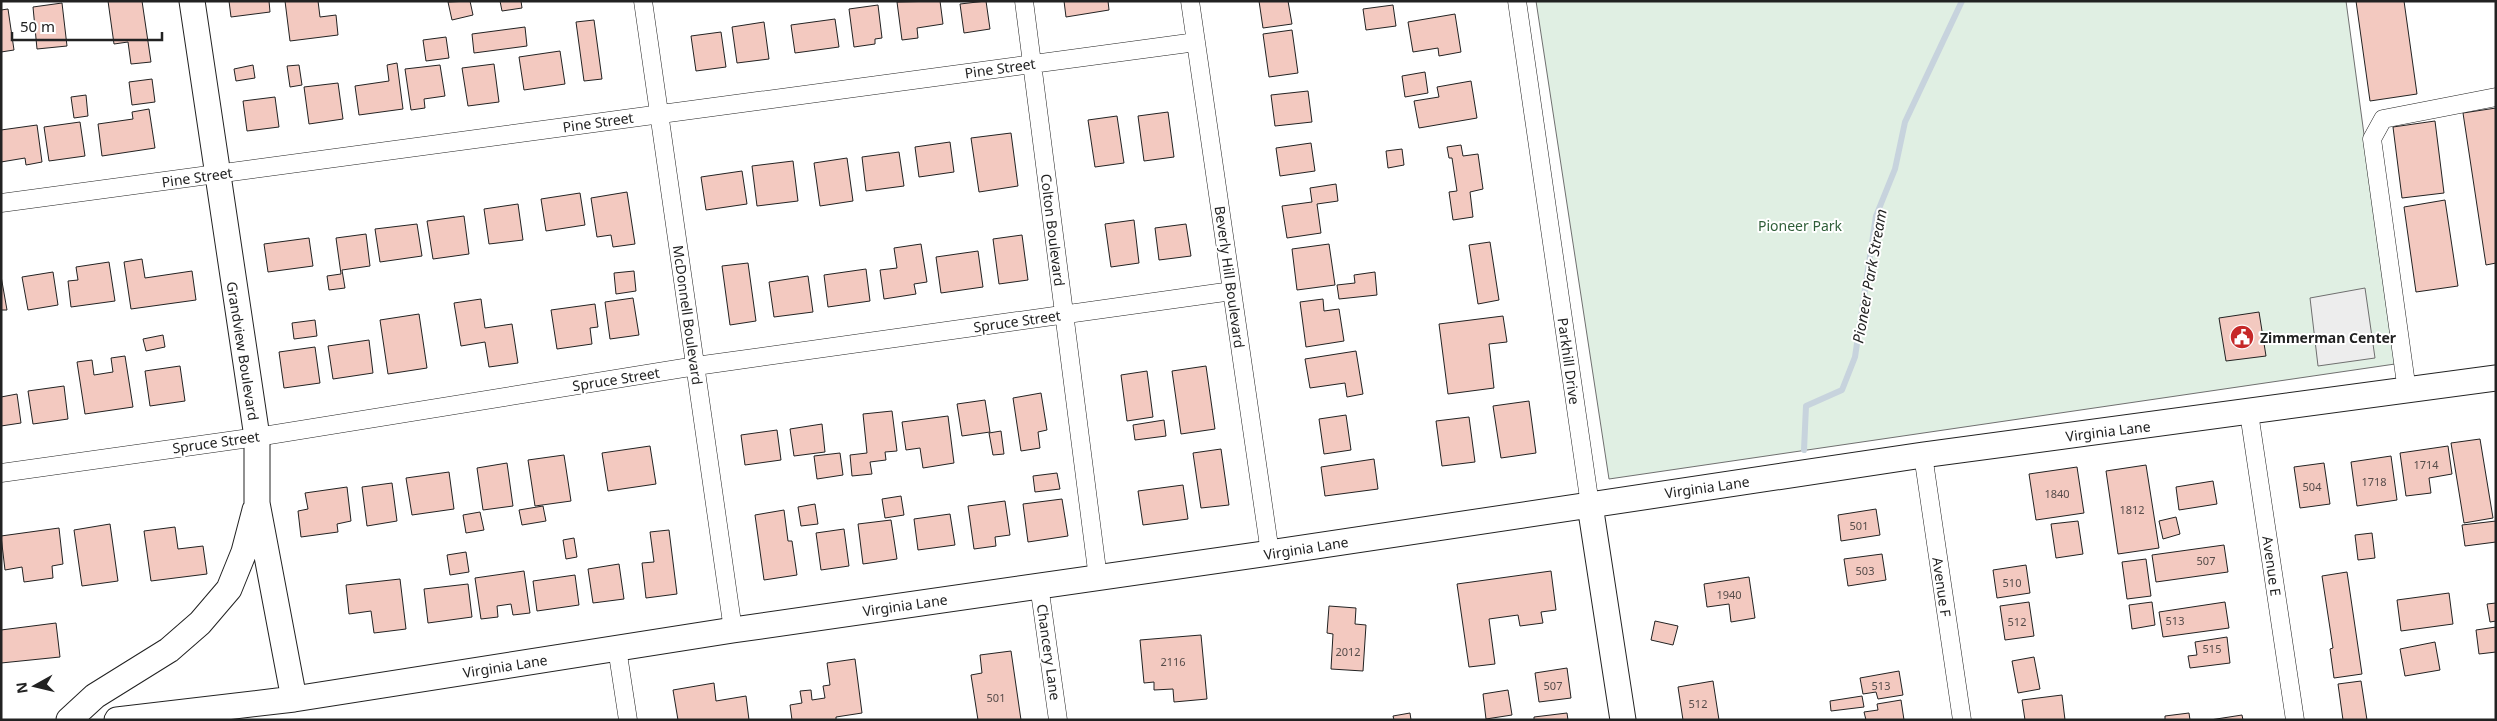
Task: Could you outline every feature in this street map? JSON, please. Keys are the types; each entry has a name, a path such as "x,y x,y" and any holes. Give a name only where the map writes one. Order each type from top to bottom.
{"street":[{"name":"Grandview Boulevard","path":"192,1 256,437 257,503 294,700"},
{"name":"McDonnell Boulevard","path":"643,1 733,630"},
{"name":"Colton Boulevard","path":"1024,1 1098,578"},
{"name":"Beverly Hill Boulevard","path":"1190,1 1270,553"},
{"name":"Parkhill Drive","path":"1517,1 1623,720"},
{"name":"Pine Street","path":"1,203 1196,42"},
{"path":"2407,391 2372,139 2383,119 2496,97"},
{"name":"Spruce Street","path":"1,473 256,437 696,366 1232,291"},
{"name":"Virginia Lane","path":"117,720 294,700 733,630 1270,553 1923,455 2249,413 2496,378"},
{"name":"Avenue E","path":"2249,413 2295,720"},
{"name":"Avenue F","path":"1923,455 1962,720"},
{"path":"69,720 94,696 169,650 200,624 229,589 244,552 257,503"},
{"name":"Chancery Lane","path":"1040,585 1058,720"},
{"path":"617,648 628,720"}],"green space":[{"name":"Pioneer Park","path":"1536,1 2346,1 2395,364 1609,479"}],"shaded area":[{"path":"2365,288 2375,358 2318,366 2310,298"}],"building":[{"path":"108,1 142,1 151,62 131,64 128,42 114,44"},
{"path":"229,1 269,1 270,12 231,17"},
{"path":"285,1 318,1 320,17 336,15 338,35 290,41"},
{"path":"470,1 473,15 452,20 448,2"},
{"path":"500,1 521,1 522,8 502,11"},
{"path":"940,1 943,24 917,28 918,38 902,40 897,2"},
{"path":"986,1 990,29 964,33 960,4"},
{"path":"1064,1 1108,1 1109,10 1066,17"},
{"path":"1259,1 1288,1 1292,24 1263,28"},
{"path":"2356,1 2404,1 2417,94 2370,101"},
{"path":"62,3 67,46 37,49 33,7"},
{"path":"878,5 882,38 875,39 875,44 854,47 849,9"},
{"path":"1393,5 1396,26 1366,30 1363,9"},
{"path":"8,9 14,50 1,52 1,10"},
{"path":"1455,14 1461,52 1439,56 1438,48 1413,52 1408,22"},
{"path":"835,19 839,47 795,53 791,25"},
{"path":"594,20 602,79 584,81 576,22"},
{"path":"764,22 769,59 737,63 732,27"},
{"path":"525,27 527,46 474,53 472,34"},
{"path":"1292,30 1298,73 1269,77 1263,34"},
{"path":"721,32 726,67 696,71 691,36"},
{"path":"446,37 449,58 426,61 423,40"},
{"path":"560,51 565,84 524,90 519,57"},
{"path":"397,63 403,109 359,115 355,86 389,81 387,65"},
{"path":"494,64 499,102 468,106 462,68"},
{"path":"253,65 255,78 236,81 234,69"},
{"path":"299,65 302,85 290,87 287,66"},
{"path":"440,65 445,96 424,99 425,108 411,110 405,69"},
{"path":"1425,72 1428,93 1405,97 1402,76"},
{"path":"152,79 155,102 132,105 129,82"},
{"path":"1471,81 1477,118 1419,128 1414,101 1439,97 1437,87"},
{"path":"338,83 343,119 309,124 304,87"},
{"path":"1308,91 1312,122 1275,126 1271,95"},
{"path":"86,95 88,116 74,118 71,97"},
{"path":"275,97 279,127 247,131 243,101"},
{"path":"2496,108 2496,263 2486,265 2463,113"},
{"path":"149,109 155,148 102,156 98,124 133,119 132,112"},
{"path":"1168,112 1174,157 1144,161 1138,116"},
{"path":"1117,116 1124,163 1095,167 1088,120"},
{"path":"2435,121 2444,193 2402,198 2393,127"},
{"path":"80,122 85,156 49,161 44,127"},
{"path":"37,125 42,162 26,165 25,158 1,162 1,130"},
{"path":"1011,133 1018,186 979,192 971,138"},
{"path":"950,142 954,172 919,177 915,147"},
{"path":"1311,143 1315,171 1280,176 1276,148"},
{"path":"1461,145 1463,156 1478,154 1483,189 1470,192 1473,217 1453,220 1449,192 1457,191 1452,158 1449,158 1447,147"},
{"path":"1402,149 1404,165 1388,168 1386,151"},
{"path":"899,152 904,186 866,191 862,157"},
{"path":"847,158 853,201 820,206 814,163"},
{"path":"793,161 798,201 757,206 752,166"},
{"path":"742,171 747,204 706,210 701,177"},
{"path":"1336,184 1338,201 1317,204 1321,233 1287,238 1282,206 1312,202 1310,188"},
{"path":"627,192 635,244 613,247 611,235 597,237 591,198"},
{"path":"580,193 585,225 546,231 541,199"},
{"path":"2445,200 2458,286 2416,292 2404,207"},
{"path":"518,204 523,240 489,244 484,209"},
{"path":"464,216 469,254 433,259 427,221"},
{"path":"1134,220 1139,263 1111,267 1105,224"},
{"path":"417,224 422,256 380,262 375,229"},
{"path":"1186,224 1191,256 1159,260 1155,228"},
{"path":"366,234 370,266 342,270 345,288 329,290 327,276 341,274 336,238"},
{"path":"1022,235 1028,280 999,284 993,239"},
{"path":"309,238 313,266 268,272 264,244"},
{"path":"1490,242 1499,300 1478,304 1469,245"},
{"path":"921,244 927,282 914,284 916,294 884,299 880,270 897,268 894,248"},
{"path":"1329,244 1335,285 1297,290 1292,249"},
{"path":"978,251 983,287 941,293 936,257"},
{"path":"142,259 145,278 192,271 196,300 131,309 124,262"},
{"path":"109,262 115,301 71,307 68,281 78,280 76,267"},
{"path":"748,263 756,321 730,325 722,266"},
{"path":"866,269 870,301 828,307 824,275"},
{"path":"634,271 636,291 616,294 614,273"},
{"path":"53,272 58,305 28,310 22,277"},
{"path":"1375,272 1377,295 1339,299 1337,285 1355,283 1354,275"},
{"path":"1,276 7,310 1,310"},
{"path":"808,276 813,312 774,317 769,282"},
{"path":"633,298 639,335 610,339 605,302"},
{"path":"481,299 485,328 512,324 518,363 489,367 485,342 461,346 454,303"},
{"path":"1323,299 1324,311 1339,309 1344,341 1306,347 1300,302"},
{"path":"595,304 598,327 590,328 592,344 557,349 551,310"},
{"name":"Zimmerman Center","path":"2259,312 2266,356 2226,361 2219,318"},
{"path":"419,314 427,368 388,374 380,320"},
{"path":"1503,316 1507,342 1489,344 1494,388 1448,394 1439,324"},
{"path":"315,320 317,336 294,339 292,323"},
{"path":"163,335 165,347 146,351 143,339"},
{"path":"369,340 373,373 333,379 328,346"},
{"path":"315,347 320,383 284,388 279,352"},
{"path":"1356,351 1363,394 1347,397 1345,383 1310,388 1305,359"},
{"path":"125,356 133,407 85,414 77,362 92,360 94,375 113,372 111,358"},
{"path":"180,366 185,401 150,406 145,371"},
{"path":"1206,366 1215,429 1181,434 1172,371"},
{"path":"1147,371 1153,417 1127,421 1121,375"},
{"path":"64,386 68,419 33,424 28,391"},
{"path":"1041,393 1047,430 1038,432 1040,448 1021,451 1013,398"},
{"path":"17,394 21,423 1,426 1,397"},
{"path":"985,400 990,432 962,436 957,404"},
{"path":"1529,401 1536,453 1501,458 1493,406"},
{"path":"892,411 897,451 885,452 886,460 870,462 872,474 852,476 850,455 867,453 863,414"},
{"path":"1346,415 1351,450 1324,454 1319,419"},
{"path":"948,416 954,463 923,468 920,448 906,450 902,422"},
{"path":"1469,417 1475,462 1442,466 1436,421"},
{"path":"1164,420 1166,436 1135,440 1133,425"},
{"path":"822,424 825,452 794,456 790,429"},
{"path":"777,430 781,460 745,465 741,435"},
{"path":"1001,431 1004,454 993,455 989,433"},
{"path":"2480,439 2493,518 2464,523 2451,443"},
{"path":"650,446 656,484 608,491 602,453"},
{"path":"2448,446 2452,474 2429,478 2431,493 2406,496 2400,453"},
{"path":"1221,449 1229,505 1201,508 1193,453"},
{"path":"840,453 843,475 817,479 814,456"},
{"path":"564,455 571,501 535,506 528,460"},
{"path":"2391,456 2397,500 2357,506 2351,462"},
{"path":"1374,459 1378,489 1325,496 1321,467"},
{"path":"507,463 513,506 483,510 477,468"},
{"path":"2324,463 2330,504 2300,508 2294,467"},
{"path":"2146,465 2159,548 2118,554 2106,471"},
{"path":"2077,467 2084,513 2036,520 2029,474"},
{"path":"449,472 454,509 412,515 406,478"},
{"path":"1057,473 1060,489 1035,492 1033,476"},
{"path":"2213,481 2217,504 2179,510 2176,487"},
{"path":"392,483 397,521 367,526 362,487"},
{"path":"1183,485 1188,519 1143,525 1138,491"},
{"path":"347,487 351,521 337,524 338,532 301,537 298,511 308,509 305,493"},
{"path":"901,496 904,515 885,518 882,499"},
{"path":"1062,499 1068,536 1028,542 1023,504"},
{"path":"1005,501 1010,535 995,537 996,546 974,549 968,506"},
{"path":"815,504 818,524 801,526 798,507"},
{"path":"543,506 546,521 522,525 519,510"},
{"path":"1876,509 1880,535 1841,541 1838,515"},
{"path":"784,510 788,541 792,541 797,575 764,580 755,515"},
{"path":"480,512 484,530 466,533 463,515"},
{"path":"950,514 955,545 918,550 914,519"},
{"path":"2176,517 2180,534 2163,539 2159,521"},
{"path":"891,520 897,559 863,564 858,524"},
{"path":"2078,521 2083,554 2056,558 2051,524"},
{"path":"2496,521 2496,542 2465,546 2462,525"},
{"path":"110,524 118,581 82,586 74,530"},
{"path":"175,527 178,549 203,546 207,574 151,581 144,531"},
{"path":"59,528 63,564 52,566 53,578 24,582 22,567 5,570 1,536"},
{"path":"844,529 849,566 821,570 816,533"},
{"path":"669,530 677,594 646,598 642,563 654,562 650,532"},
{"path":"2372,533 2375,558 2358,560 2355,535"},
{"path":"574,538 577,557 566,559 563,540"},
{"path":"2224,545 2228,572 2156,582 2152,555"},
{"path":"466,552 469,572 450,575 447,555"},
{"path":"1882,554 1886,580 1848,586 1844,559"},
{"path":"2146,559 2151,596 2127,599 2122,562"},
{"path":"619,564 624,599 593,603 588,569"},
{"path":"2026,565 2030,593 1997,598 1993,570"},
{"path":"524,571 530,613 513,615 511,604 497,606 498,617 481,619 475,578"},
{"path":"1551,571 1556,610 1541,612 1543,623 1520,626 1518,615 1489,619 1495,664 1469,667 1457,584"},
{"path":"2347,572 2362,674 2334,678 2330,649 2333,648 2322,576"},
{"path":"575,575 579,605 537,611 533,581"},
{"path":"1749,577 1755,618 1731,622 1729,604 1707,607 1704,584"},
{"path":"400,579 406,629 374,633 371,611 349,614 346,585"},
{"path":"468,584 472,617 428,623 424,589"},
{"path":"2449,593 2453,624 2401,631 2397,600"},
{"path":"2029,602 2034,636 2005,640 2000,606"},
{"path":"2152,602 2155,625 2132,629 2129,605"},
{"path":"2225,602 2229,628 2163,637 2159,612"},
{"path":"2496,603 2496,621 2490,622 2487,604"},
{"path":"1329,606 1356,608 1355,624 1366,625 1363,671 1331,669 1333,634 1327,633"},
{"path":"1655,621 1678,626 1673,645 1651,640"},
{"path":"56,623 60,657 1,663 1,630"},
{"path":"2496,627 2496,652 2479,654 2476,630"},
{"path":"1201,635 1207,699 1174,702 1173,689 1154,690 1154,682 1144,683 1140,640"},
{"path":"2227,637 2230,663 2190,668 2188,656 2197,655 2195,642"},
{"path":"2435,642 2440,670 2405,676 2400,649"},
{"path":"1011,651 1021,720 978,720 971,675 982,673 980,655"},
{"path":"2034,657 2040,689 2018,693 2012,661"},
{"path":"855,659 862,713 836,717 836,720 792,720 790,705 802,703 800,691 811,690 812,700 825,698 823,686 830,685 827,663"},
{"path":"1567,668 1571,698 1539,702 1535,673"},
{"path":"1899,671 1903,695 1878,699 1876,692 1863,694 1860,678"},
{"path":"1713,681 1719,720 1683,720 1678,687"},
{"path":"2361,681 2367,720 2343,720 2338,684"},
{"path":"714,683 716,701 746,696 749,720 678,720 673,690"},
{"path":"1508,690 1512,715 1486,719 1483,694"},
{"path":"2062,695 2065,720 2025,720 2022,700"},
{"path":"1862,696 1864,707 1831,711 1830,701"},
{"path":"1901,700 1904,720 1866,720 1864,712 1878,710 1877,704"},
{"path":"1410,713 1411,720 1394,720 1393,716"},
{"path":"1567,713 1568,720 1534,720 1534,717"},
{"path":"2189,713 2190,720 2165,720 2165,716"},
{"path":"2242,715 2243,720 2210,720"}],"waterway":[{"name":"Pioneer Park Stream","path":"1804,450 1806,406 1842,390 1855,357 1876,216 1895,169 1905,122 1962,1"}],"place":[{"name":"Zimmerman Center","path":"2242,337"}]}
